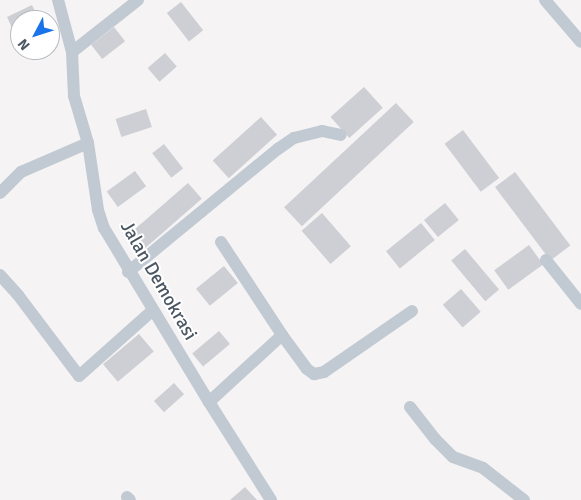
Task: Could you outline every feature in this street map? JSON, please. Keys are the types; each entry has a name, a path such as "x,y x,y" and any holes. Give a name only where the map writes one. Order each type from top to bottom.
{"street":[{"name":"Jalan Demokrasi","path":"58,0 72,52 74,96 88,143 98,210 104,228 128,272 271,500"},
{"path":"72,52 138,0"},
{"path":"546,0 581,42"},
{"path":"128,272 294,138 322,131 342,135"},
{"path":"0,194 21,172 88,143"},
{"path":"221,242 282,334 307,368 314,374 324,372 412,311"},
{"path":"546,260 581,304"},
{"path":"0,275 23,301 80,376 152,311"},
{"path":"208,402 282,334"},
{"path":"410,407 449,453 460,460 483,468 524,500"}],"building":[{"path":"181,2 203,30 189,41 167,13"},
{"path":"32,5 34,10 22,10"},
{"path":"114,27 125,41 102,59 91,45"},
{"path":"165,53 177,67 159,82 148,68"},
{"path":"364,87 383,108 349,138 331,117"},
{"path":"396,103 414,122 302,226 284,207"},
{"path":"146,109 152,127 121,137 116,119"},
{"path":"261,117 277,135 229,178 213,160"},
{"path":"463,130 499,178 481,192 445,144"},
{"path":"164,144 183,168 171,178 152,153"},
{"path":"135,171 146,186 118,207 107,192"},
{"path":"515,172 570,245 550,261 495,187"},
{"path":"188,183 202,199 139,253 125,237"},
{"path":"445,203 459,220 438,237 424,220"},
{"path":"322,213 351,246 330,264 302,231"},
{"path":"421,223 435,240 400,268 386,251"},
{"path":"529,245 543,264 508,290 494,270"},
{"path":"465,249 499,290 485,301 451,261"},
{"path":"224,266 238,283 210,306 196,289"},
{"path":"461,289 481,312 463,327 443,305"},
{"path":"219,331 230,344 203,367 192,353"},
{"path":"139,334 154,352 118,382 103,364"},
{"path":"174,383 184,394 164,412 154,401"},
{"path":"245,487 257,500 230,500"}]}
